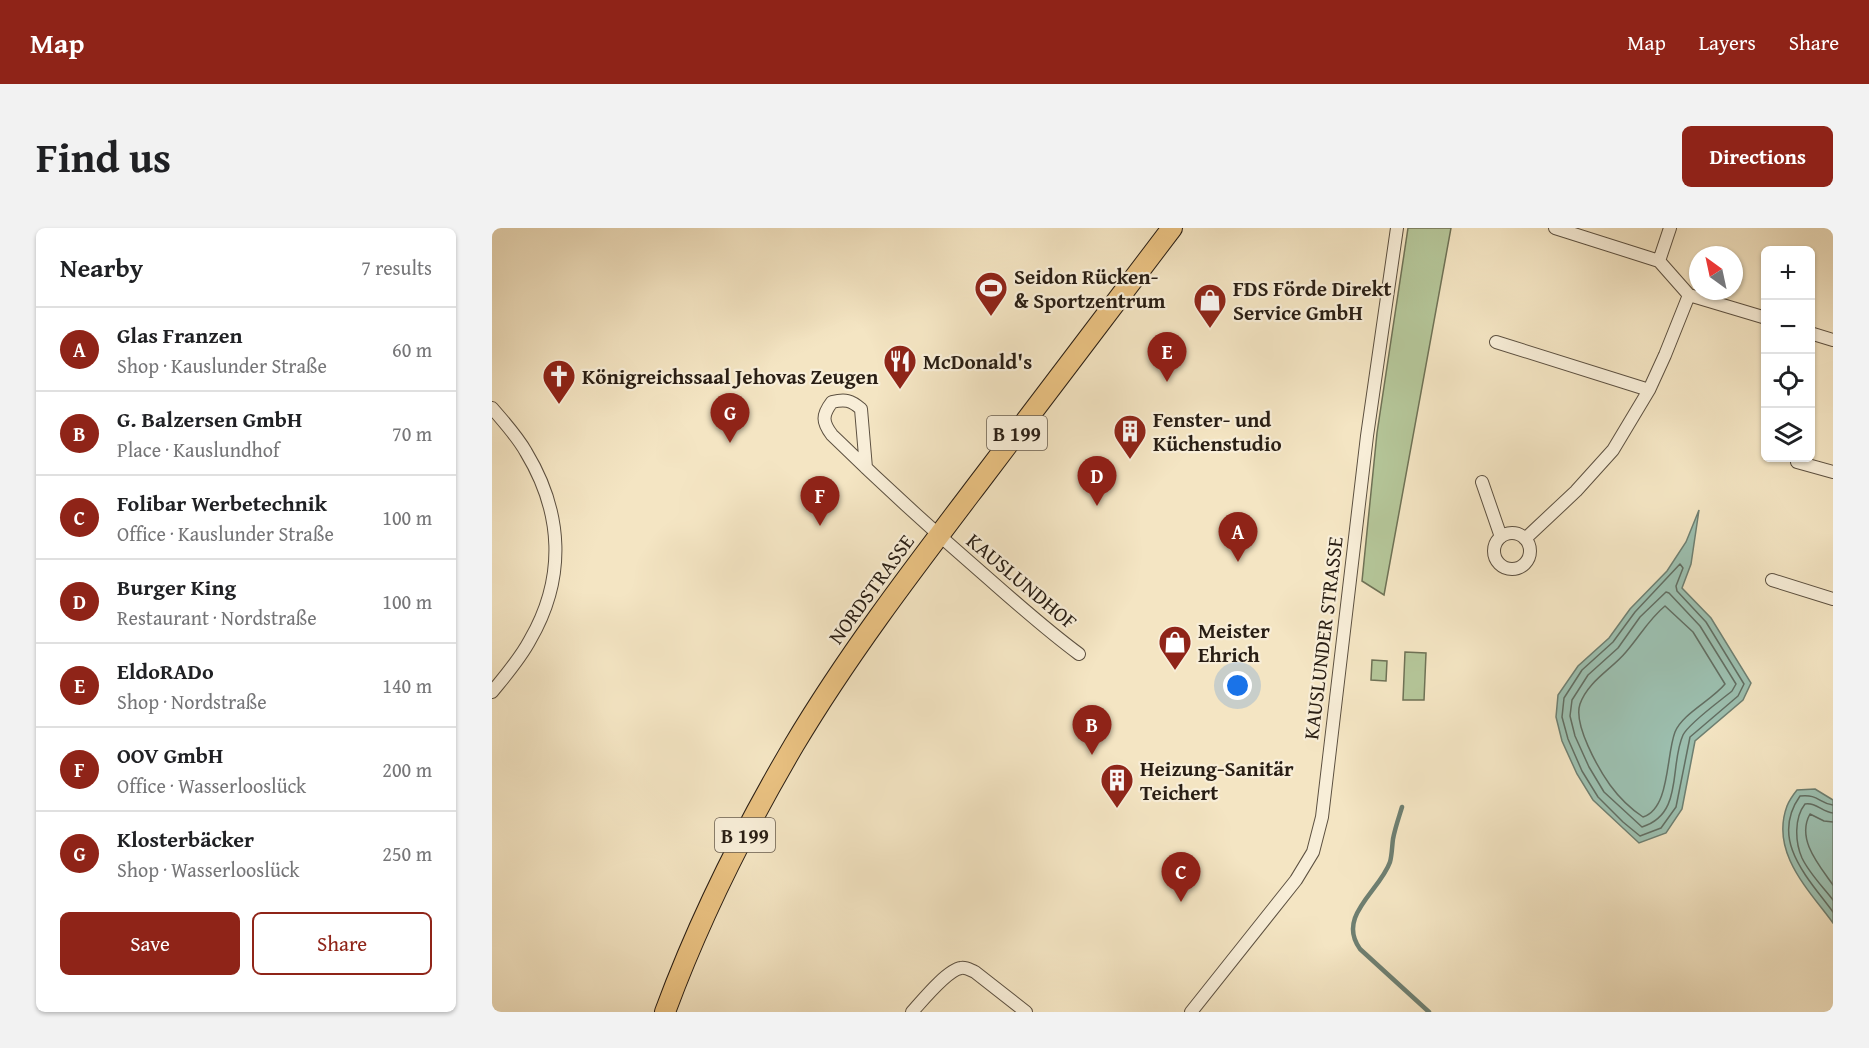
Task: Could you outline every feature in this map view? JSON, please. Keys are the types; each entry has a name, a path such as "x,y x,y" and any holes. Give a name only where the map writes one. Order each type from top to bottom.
{"main road":[{"name":"NORDSTRASSE","path":"665,1012 722,880 757,810 795,744 844,667 939,536 1172,228"}],"street":[{"name":"KAUSLUNDER STRASSE","path":"1191,1012 1296,880 1313,852 1320,826 1367,436 1397,228"},
{"path":"1525,539 1576,491 1613,450 1649,390 1689,295 1659,261 1555,228"},
{"path":"1659,261 1670,228"},
{"path":"1706,300 1761,317"},
{"path":"1815,335 1833,340"},
{"path":"1496,342 1649,390"},
{"name":"KAUSLUNDHOF","path":"866,468 861,409 853,402 842,399 832,402 824,414 824,424 832,435 866,468 939,536 1051,633 1079,654"},
{"path":"492,408 526,452 537,473 548,499 557,545 555,571 544,610 531,640 492,692"},
{"path":"1797,462 1833,472"},
{"path":"1482,482 1501,537"},
{"path":"1508,533 1525,539 1530,549 1529,556 1522,566 1514,569 1497,563 1494,545 1501,537 1508,533"},
{"path":"1772,580 1833,599"},
{"path":"912,1012 948,976 956,970 965,968 975,972 1026,1012"}],"shaded area":[{"path":"1408,228 1451,228 1384,595 1362,581 1377,433"},
{"path":"1405,652 1426,653 1424,700 1403,700"},
{"path":"1372,660 1387,661 1386,681 1371,680"}],"water":[{"path":"1699,510 1691,564 1682,588 1711,618 1751,683 1743,700 1695,741 1682,809 1666,833 1639,843 1593,800 1577,774 1562,741 1556,717 1558,695 1578,666 1609,638 1630,609 1667,571 1686,542"},
{"path":"1815,789 1833,800 1833,923 1794,869 1787,854 1784,839 1783,823 1791,798 1797,790"}],"waterway":[{"path":"1402,807 1394,835 1390,862 1356,915 1353,926 1354,937 1360,949 1429,1012"}],"place":[{"name":"Seidon Rücken- & Sportzentrum","path":"991,317"},
{"name":"FDS Förde Direkt Service GmbH","path":"1210,329"},
{"name":"EldoRADo","path":"1167,382"},
{"name":"McDonald's","path":"900,390"},
{"name":"Königreichssaal Jehovas Zeugen","path":"559,405"},
{"name":"Klosterbäcker","path":"730,443"},
{"name":"Fenster- und Küchenstudio","path":"1130,460"},
{"name":"Burger King","path":"1097,506"},
{"name":"OOV GmbH","path":"820,526"},
{"name":"Glas Franzen","path":"1238,562"},
{"name":"Meister Ehrich","path":"1175,671"},
{"name":"G. Balzersen GmbH","path":"1092,755"},
{"name":"Heizung-Sanitär Teichert","path":"1117,809"},
{"name":"Folibar Werbetechnik","path":"1181,902"}]}
